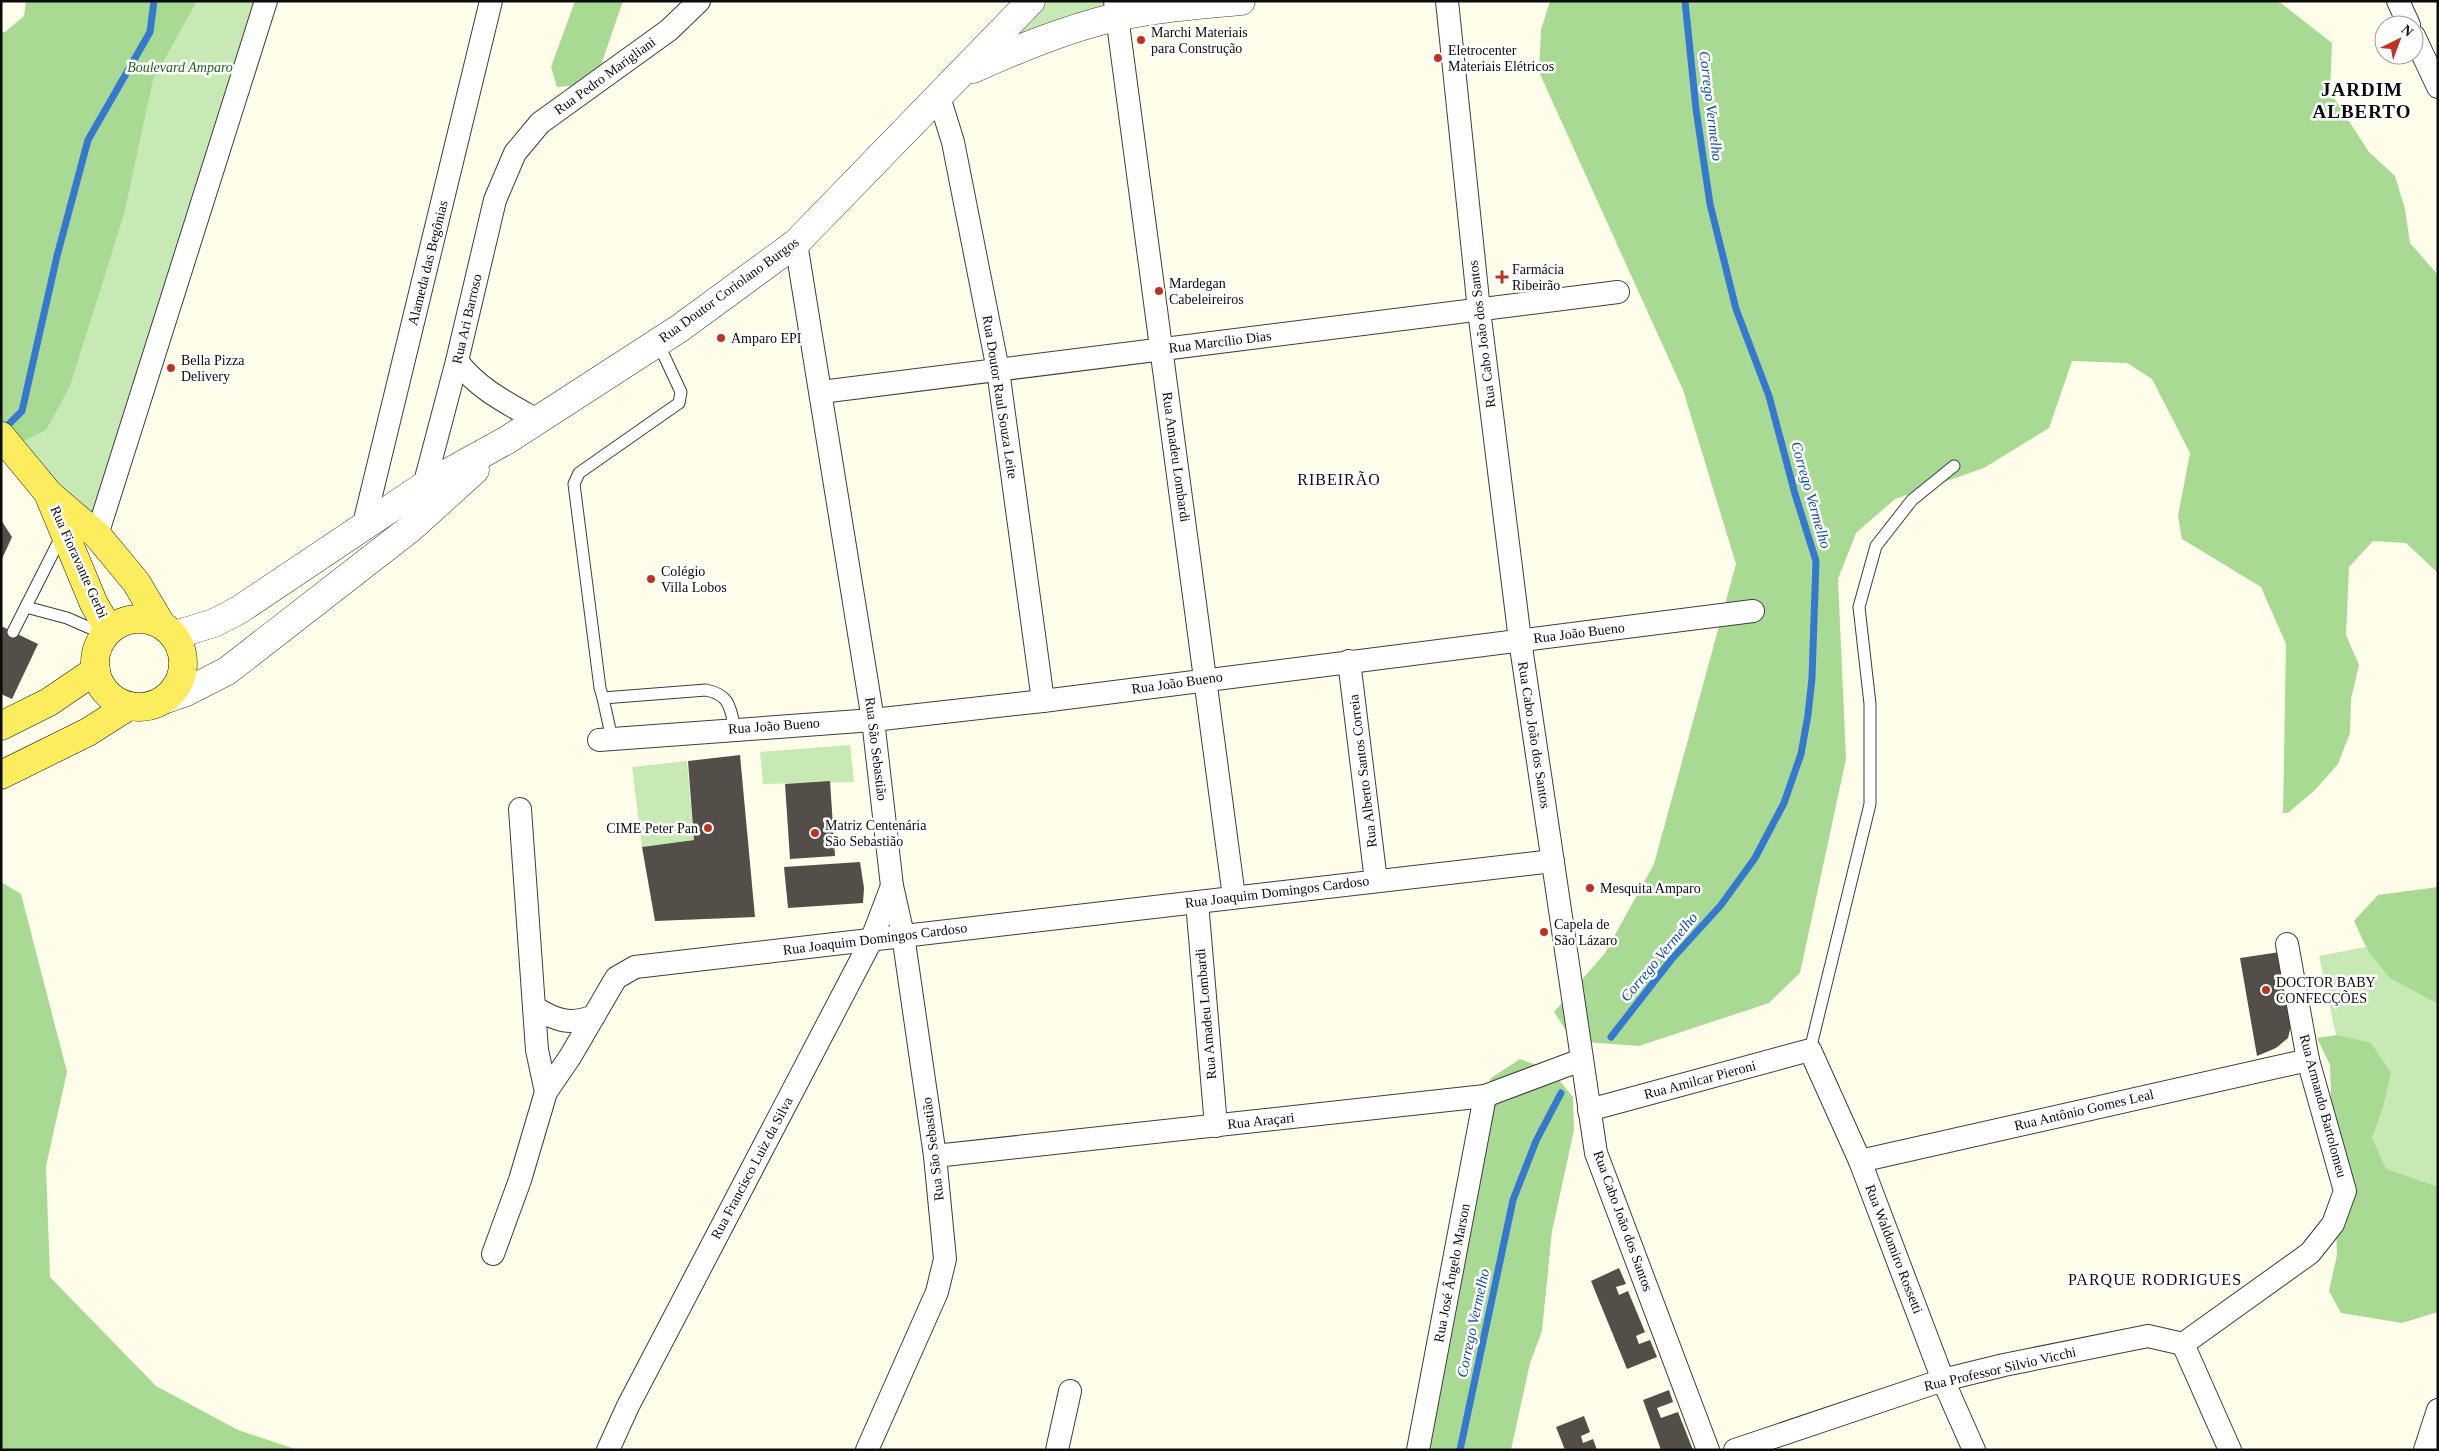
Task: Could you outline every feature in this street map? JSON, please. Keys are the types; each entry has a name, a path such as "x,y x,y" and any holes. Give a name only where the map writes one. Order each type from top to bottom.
{"main road":[{"name":"Rua Fioravante Gerbi","path":"5,439 49,494 97,535 136,582 168,630"},
{"name":"Rua Fioravante Gerbi","path":"49,494 94,604 108,632"},
{"path":"135,618 148,619 168,630 184,657 181,680 166,699 146,707 129,706 114,699 102,686 96,670 97,648 108,632 121,622 135,618"},
{"path":"1,726 49,702 96,670"},
{"path":"1,775 88,732 129,706"}],"street":[{"path":"97,535 266,1"},
{"name":"Alameda das Begônias","path":"364,524 491,1"},
{"name":"Rua Pedro Marigliani","path":"515,153 540,123 669,30 699,1"},
{"name":"Rua Doutor Coriolano Burgos","path":"507,440 658,343 796,243 1031,1"},
{"path":"958,76 1022,47 1116,9 1184,7 1241,1"},
{"name":"Rua Cabo João dos Santos","path":"1447,1 1479,310 1520,640 1596,1153 1708,1450"},
{"path":"2398,1 2404,15"},
{"name":"Rua Amadeu Lombardi","path":"1116,9 1234,897"},
{"path":"2424,57 2438,87"},
{"name":"Rua Doutor Raul Souza Leite","path":"939,97 953,142 998,370 1043,701"},
{"name":"Rua Ari Barroso","path":"424,486 457,361 495,200 515,153"},
{"name":"Rua São Sebastião","path":"796,243 873,720 892,886 903,935 935,1156 945,1259 937,1292 867,1450"},
{"name":"Rua Marcílio Dias","path":"821,392 1618,292"},
{"path":"457,361 469,377 490,394 538,420"},
{"path":"168,630 214,623 240,610 364,524 424,486 507,440"},
{"path":"166,699 186,692 227,671 411,528 507,440"},
{"path":"411,528 424,486"},
{"name":"Rua João Bueno","path":"606,740 873,720 1043,701 1753,611"},
{"name":"Rua Alberto Santos Correia","path":"1349,662 1376,881"},
{"path":"493,1254 520,1180 546,1092 537,1050 520,809"},
{"name":"Rua Joaquim Domingos Cardoso","path":"546,1092 570,1057 616,978 635,967 1553,861"},
{"name":"Rua Francisco Luiz da Silva","path":"608,1450 628,1406 871,941 892,886"},
{"name":"Rua Amadeu Lombardi","path":"1197,902 1216,1126"},
{"name":"Rua Armando Bartolomeu","path":"2184,1344 2310,1253 2334,1224 2345,1191 2308,1060 2287,944"},
{"path":"534,1007 552,1018 568,1022 581,1022 594,1016"},
{"name":"Rua Amilcar Pieroni","path":"1589,1110 1810,1050"},
{"name":"Rua Waldomiro Rossetti","path":"1810,1050 1860,1161 1943,1380 1974,1450"},
{"name":"Rua Araçari","path":"935,1156 1485,1096 1581,1060"},
{"name":"Rua Antônio Gomes Leal","path":"1860,1161 2308,1060"},
{"name":"Rua José Ângelo Marson","path":"1418,1450 1485,1096"},
{"name":"Rua Professor Silvio Vicchi","path":"1735,1450 1943,1380 2148,1336 2184,1344"},
{"path":"2184,1344 2230,1450"},
{"path":"1057,1450 1070,1391"},
{"path":"2426,1450 2438,1410"}],"lane":[{"path":"606,740 603,698 574,484 579,473 679,403 681,392 658,343"},
{"path":"1810,1050 1870,804 1870,704 1859,607 1876,546 1912,500 1954,466"},
{"path":"13,632 64,532"},
{"path":"26,607 108,632"},
{"path":"603,698 706,690 718,692 728,702 735,729"}],"green space":[{"path":"26,1 197,1 153,80 124,214 70,386 46,430 12,447 1,441 1,32 5,32 24,16"},
{"name":"Boulevard Amparo","path":"135,1 266,1 96,533 10,442"},
{"path":"575,1 623,1 600,68 580,85 557,87 551,67"},
{"path":"1038,1 1112,1 1113,15 979,59"},
{"path":"1550,1 2274,1 2281,3 2332,43 2330,92 2369,152 2395,176 2405,209 2410,243 2438,275 2438,573 2406,543 2373,541 2349,567 2346,635 2359,665 2351,699 2350,733 2338,764 2315,790 2288,813 2283,813 2286,644 2261,587 2182,539 2178,516 2190,453 2152,379 2127,363 2072,361 2049,428 1984,468 1895,499 1856,533 1838,579 1846,759 1800,973 1769,1003 1639,1046 1573,1041 1554,1012 1605,953 1654,864 1736,564 1683,390 1539,72 1541,30"},
{"path":"850,745 854,782 763,784 760,752"},
{"path":"687,761 694,840 642,847 632,767"},
{"path":"1,882 21,894 67,1072 46,1166 50,1277 156,1386 238,1430 298,1450 2,1450"},
{"path":"2438,887 2438,1004 2390,978 2368,951 2354,921 2378,895"},
{"path":"2438,933 2438,1311 2369,1188 2319,956"},
{"path":"2337,1035 2371,1043 2391,1073 2383,1107 2372,1138 2386,1169 2438,1187 2438,1312 2402,1323 2341,1313 2329,1291 2337,1255 2330,1065 2317,1038"},
{"path":"1520,1059 1551,1070 1573,1097 1574,1130 1552,1231 1542,1331 1530,1363 1511,1450 1410,1450 1477,1108 1491,1078"}],"building":[{"path":"1,520 12,537 1,561"},
{"path":"1,626 38,644 12,699 1,694"},
{"path":"740,755 755,917 655,921 642,847 694,840 688,761"},
{"path":"830,781 835,856 790,859 785,784"},
{"path":"860,862 864,888 863,903 788,908 784,867"},
{"name":"DOCTOR BABY CONFECÇÕES","path":"2280,952 2292,1021 2288,1038 2276,1048 2257,1056 2240,958"},
{"path":"1619,1268 1626,1284 1616,1287 1619,1295 1628,1291 1645,1332 1636,1336 1639,1344 1650,1340 1657,1357 1627,1369 1591,1281"},
{"path":"1669,1390 1673,1402 1657,1408 1661,1418 1678,1412 1693,1450 1661,1450 1643,1400"},
{"path":"1584,1416 1590,1432 1581,1436 1583,1443 1593,1439 1597,1450 1565,1450 1556,1427"}],"waterway":[{"path":"2,431 22,411 57,256 88,140 150,32 154,1"},
{"name":"Corrego Vermelho","path":"1611,1037 1671,960 1721,905 1755,858 1784,803 1801,754 1812,678 1816,561 1795,494 1769,396 1736,309 1710,204 1696,109 1685,1"},
{"name":"Corrego Vermelho","path":"1460,1450 1513,1200 1536,1141 1561,1093"}],"place":[{"name":"Marchi Materiais para Construção","path":"1141,40"},
{"name":"Eletrocenter Materiais Elétricos","path":"1438,58"},
{"name":"Farmácia Ribeirão","path":"1502,277"},
{"name":"Mardegan Cabeleireiros","path":"1159,291"},
{"name":"Amparo EPI","path":"721,338"},
{"name":"Bella Pizza Delivery","path":"171,368"},
{"name":"Colégio Villa Lobos","path":"651,579"},
{"name":"CIME Peter Pan","path":"708,828"},
{"name":"Matriz Centenária São Sebastião","path":"815,833"},
{"name":"Mesquita Amparo","path":"1590,888"},
{"name":"Capela de São Lázaro","path":"1544,932"},
{"name":"DOCTOR BABY CONFECÇÕES","path":"2266,990"}],"district":[{"name":"JARDIM ALBERTO","path":"2362,100"},
{"name":"RIBEIRÃO","path":"1339,479"},
{"name":"PARQUE RODRIGUES","path":"2155,1279"}]}
